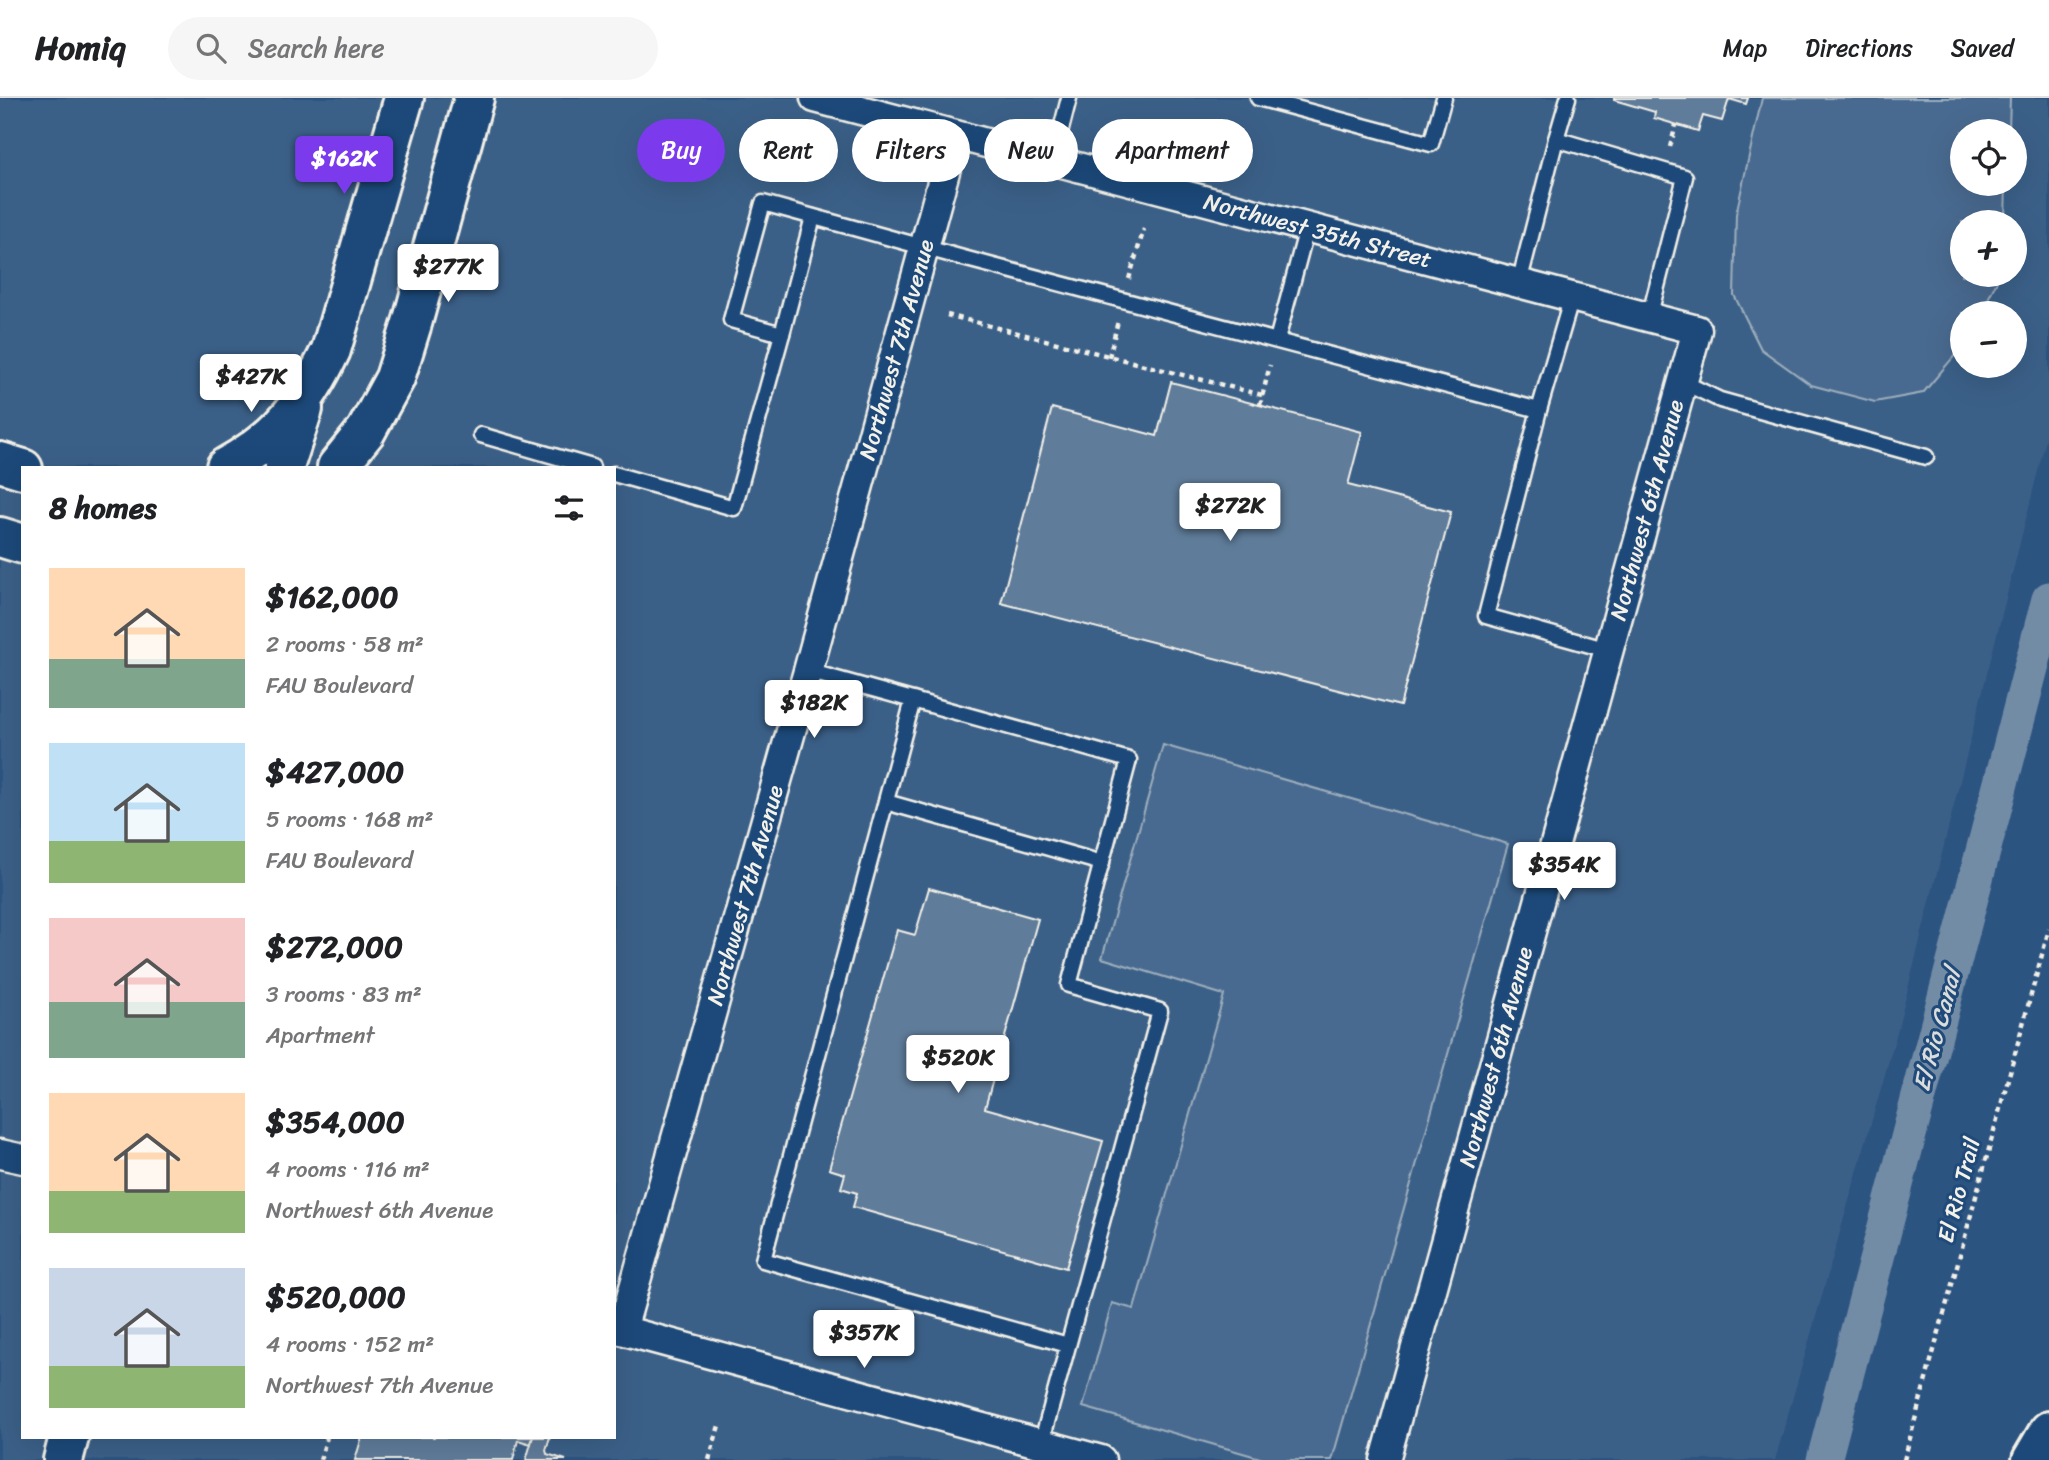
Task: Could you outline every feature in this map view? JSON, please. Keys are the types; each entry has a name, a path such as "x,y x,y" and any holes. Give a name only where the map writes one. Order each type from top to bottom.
{"street":[{"path":"284,466 306,397 331,350 404,98"},
{"path":"338,466 366,431 395,377 474,98"},
{"name":"Northwest 35th Street","path":"815,98 870,105 910,119"},
{"name":"Northwest 35th Street","path":"1078,167 1697,330"},
{"name":"Northwest 7th Avenue","path":"618,1329 808,671 942,182"},
{"name":"Northwest 6th Avenue","path":"1385,1460 1697,330"},
{"path":"228,466 265,442 306,397"},
{"path":"0,462 21,468"},
{"path":"0,537 21,543"},
{"path":"0,1154 21,1159"},
{"path":"618,1329 1101,1460"},
{"path":"2032,1460 2049,1431"},
{"path":"63,1460 68,1439"}],"lane":[{"path":"1064,119 1069,98"},
{"path":"1258,98 1431,145 1444,98"},
{"path":"1519,283 1567,98"},
{"path":"1556,139 1685,177 1648,318"},
{"path":"782,334 732,320 763,203 1539,410"},
{"path":"616,475 734,508 813,217"},
{"path":"1277,340 1307,228"},
{"path":"1572,297 1539,410 1486,616 1608,650"},
{"path":"1683,382 1720,400 1926,457"},
{"path":"481,435 589,466"},
{"path":"808,671 1129,760 1069,985 1160,1011 1041,1444"},
{"path":"913,700 763,1260 1068,1345"},
{"path":"886,802 1102,863"}],"path":[{"path":"947,315 1262,395"},
{"path":"1260,405 1277,340"},
{"name":"El Rio Trail","path":"1904,1460 2049,929"},
{"path":"709,1460 720,1422"},
{"path":"320,1460 326,1439"}],"shaded area":[{"path":"0,98 2049,98 2049,427 1897,1032 1775,1460 0,1460"},
{"path":"1762,98 2010,98 2009,119 1950,119 1950,196 2006,196 2005,210 1950,210 1950,287 1994,287 1987,301 1950,301 1950,361 1923,393 1875,402 1811,385 1761,349 1734,295 1736,214"},
{"path":"1163,745 1508,844 1332,1460 1267,1460 1083,1407 1112,1303 1134,1309 1224,995 1102,958"}],"building":[{"path":"1614,98 1748,98 1746,104 1729,99 1722,121 1703,116 1698,131 1654,118 1655,112"},
{"path":"1171,382 1362,432 1348,485 1451,512 1400,706 1001,603 1052,408 1157,436"},
{"path":"929,888 1038,919 985,1108 1103,1141 1066,1268 853,1207 857,1193 841,1188 845,1174 829,1169 897,930 915,935"},
{"path":"361,1439 532,1439 531,1444 518,1440 513,1460 355,1460"},
{"path":"532,1439 549,1439 547,1454 566,1460 526,1460"}],"waterway":[{"name":"El Rio Canal","path":"1824,1460 2049,599"}]}
